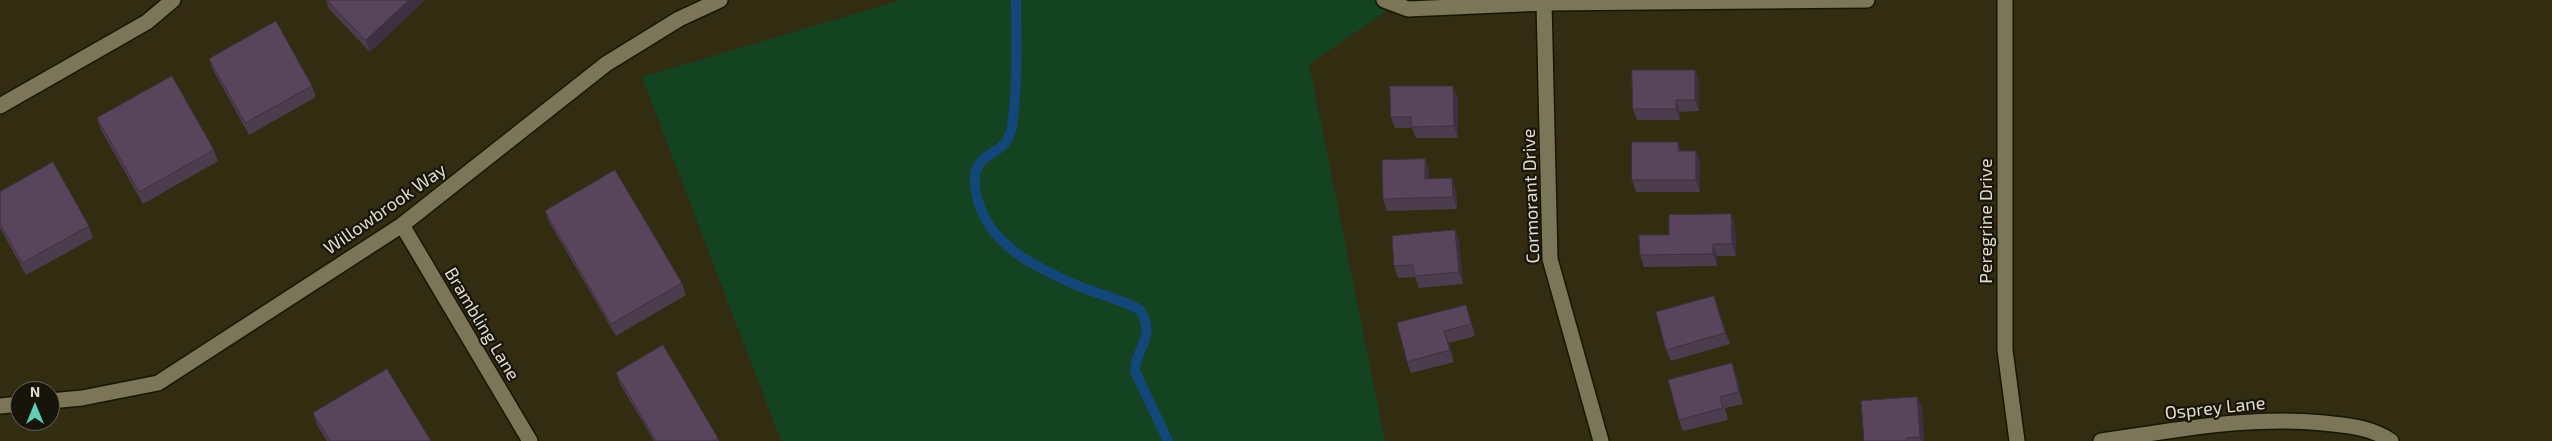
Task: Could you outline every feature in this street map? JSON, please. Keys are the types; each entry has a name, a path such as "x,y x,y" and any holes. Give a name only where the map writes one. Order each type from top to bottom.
{"street":[{"path":"0,106 147,22 173,0"},
{"name":"Willowbrook Way","path":"60,400 82,398 158,383 402,225 606,64 678,19 720,0"},
{"path":"1384,0 1408,9 1544,3 1867,0"},
{"name":"Peregrine Drive","path":"2005,0 2005,350 2017,441"},
{"name":"Cormorant Drive","path":"1544,3 1550,259 1602,441"},
{"name":"Brambling Lane","path":"402,225 530,441"},
{"name":"Osprey Lane","path":"2101,441 2244,420 2305,420 2359,427 2391,441"}],"green space":[{"path":"901,0 1403,0 1309,64 1385,441 781,441 642,77"}],"building":[{"path":"327,0 409,0 366,40"},
{"path":"276,21 312,86 245,123 209,59"},
{"path":"1632,70 1695,70 1695,100 1676,100 1676,109 1633,109"},
{"path":"172,76 214,150 139,192 97,118"},
{"path":"1390,86 1453,86 1454,126 1411,127 1411,117 1391,117"},
{"path":"1632,142 1678,142 1678,151 1696,151 1696,180 1632,180"},
{"path":"1425,159 1425,179 1452,178 1453,197 1383,199 1382,160"},
{"path":"53,162 89,226 22,263 0,224 0,192"},
{"path":"615,170 682,283 611,324 545,211"},
{"path":"1731,214 1732,244 1713,244 1713,254 1640,255 1639,235 1669,235 1669,215"},
{"path":"1455,230 1459,272 1415,276 1413,265 1394,266 1392,236"},
{"path":"1714,296 1725,333 1666,350 1656,312"},
{"path":"1466,305 1471,324 1444,331 1450,350 1407,362 1397,323"},
{"path":"663,345 718,438 714,441 656,441 616,373"},
{"path":"1732,363 1739,392 1720,397 1723,408 1679,420 1668,380"},
{"path":"387,369 431,441 330,441 313,413"},
{"path":"1917,397 1920,437 1907,438 1907,441 1864,441 1861,401"}],"waterway":[{"path":"1016,0 1016,79 1012,126 1006,142 981,162 977,168 975,187 980,208 989,225 1001,240 1025,259 1076,285 1120,300 1140,310 1145,319 1146,335 1138,356 1135,371 1168,441"}]}
